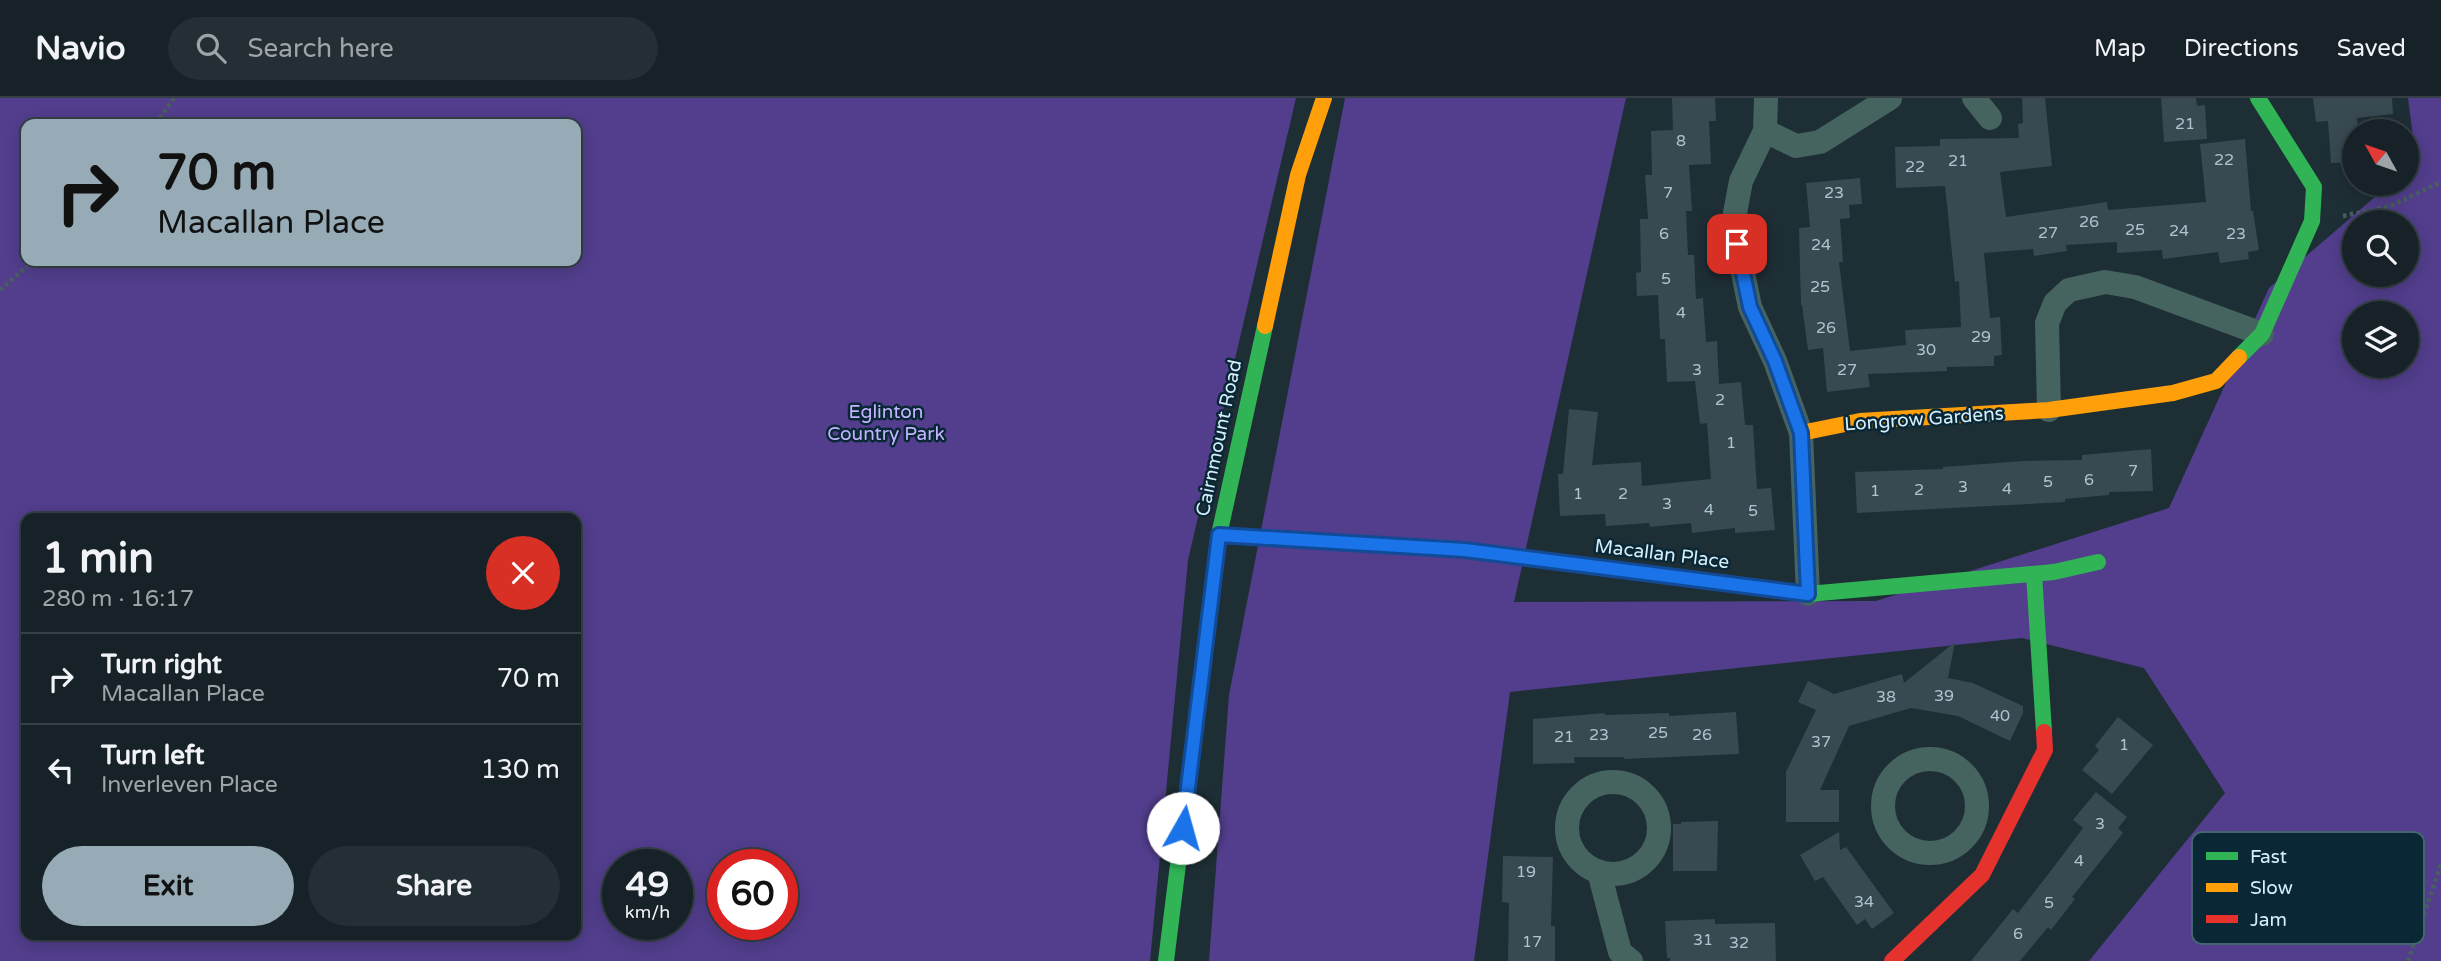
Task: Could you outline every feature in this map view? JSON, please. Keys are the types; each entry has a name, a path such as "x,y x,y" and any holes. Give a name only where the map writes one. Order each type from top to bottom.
{"street":[{"name":"Cairnmount Road","path":"1166,961 1219,535 1298,176 1324,98"},
{"path":"1766,98 1765,131 1741,181 1733,223 1750,307 1775,361 1801,433 1808,594"},
{"path":"1765,131 1796,146 1820,142 1889,98"},
{"path":"1974,98 1990,118"},
{"name":"Longrow Gardens","path":"1801,433 1860,421 2049,410 2173,393 2217,381 2262,334 2312,221 2314,187 2258,98"},
{"path":"2049,410 2047,323 2055,303 2069,290 2105,282 2135,287 2262,334"},
{"name":"Macallan Place","path":"1219,535 1465,550 1808,594 2054,572 2098,562"},
{"path":"1892,961 1982,875 2045,750 2034,574"},
{"path":"1956,846 1982,875"},
{"path":"1599,872 1620,951 1631,961"}],"path":[{"path":"159,119 174,98"},
{"path":"2312,221 2390,206 2441,182"},
{"path":"0,290 27,266"},
{"path":"2424,914 2441,864"},
{"path":"2408,961 2414,944"}],"green space":[{"name":"Eglinton Country Park","path":"0,98 1296,98 1188,560 1150,961 0,961"},
{"path":"1345,98 1626,98 1514,602 1876,601 2169,508 2269,288 2342,225 2342,287 2419,287 2419,210 2360,210 2376,196 2419,196 2419,119 2411,119 2408,98 2441,98 2441,961 2089,961 2192,834 2192,944 2424,944 2424,832 2193,832 2225,793 2144,668 2022,638 1510,692 1474,961 1209,961 1229,695"}],"building":[{"path":"1672,98 1715,98 1716,121 1709,121 1711,164 1689,165 1692,211 1686,211 1688,255 1694,255 1696,299 1703,298 1706,342 1717,341 1719,384 1741,382 1745,425 1753,425 1757,489 1771,488 1775,530 1735,533 1735,528 1692,533 1691,523 1650,527 1649,523 1606,526 1605,514 1560,516 1558,474 1563,474 1569,409 1598,412 1592,465 1641,462 1642,486 1711,479 1707,423 1700,424 1695,381 1667,382 1665,339 1660,339 1658,295 1637,296 1636,273 1641,272 1640,219 1648,219 1645,175 1652,175 1651,131 1673,130"},
{"path":"2022,98 2045,98 2052,166 2000,172 2006,217 2107,202 2108,210 2206,202 2200,144 2245,139 2251,211 2259,250 2248,252 2249,259 2220,263 2218,252 2163,259 2162,250 2117,253 2117,242 2066,245 2067,251 2034,256 2033,249 1984,253 1990,318 2000,317 2002,355 1994,356 1994,366 1868,374 1870,387 1827,392 1823,348 1808,350 1801,305 1799,228 1810,227 1806,183 1860,178 1862,204 1849,205 1850,218 1840,219 1843,262 1839,262 1850,351 1906,345 1905,330 1961,327 1959,281 1955,282 1945,186 1896,188 1895,147 1940,146 1940,139 2019,138 2018,124 2023,123"},
{"path":"2161,98 2196,98 2197,106 2205,105 2207,139 2164,142"},
{"path":"2313,98 2392,98 2393,114 2342,119 2342,163 2331,163 2328,121 2316,122"},
{"path":"2151,449 2153,491 2109,492 2109,495 2065,499 2065,502 1857,513 1855,472 2082,460 2082,455"},
{"path":"1955,642 1948,678 1973,683 2023,706 2023,713 2010,741 1958,716 1911,708 1849,726 1820,790 1839,790 1839,822 1786,822 1786,772 1816,710 1798,702 1808,681 1834,694 1902,674 1904,683"},
{"path":"1736,712 1739,754 1624,759 1574,757 1575,763 1533,764 1533,719 1605,713 1669,713 1669,716"},
{"path":"2118,717 2153,745 2112,794 2082,770 2099,750 2095,746"},
{"path":"2096,792 2127,817 2118,828 2123,833 2072,897 2075,899 2051,930 2048,927 2020,961 1971,961 2013,909 2018,913 2083,828 2073,820"},
{"path":"1718,821 1717,871 1673,871 1673,824"},
{"path":"1839,832 1840,850 1846,847 1894,913 1872,929 1865,919 1857,925 1823,877 1815,881 1800,855"},
{"path":"1503,856 1553,857 1551,926 1555,926 1555,961 1508,961 1509,903 1502,902"},
{"path":"1715,919 1715,924 1775,923 1776,961 1670,961 1670,958 1667,958 1665,921"}],"traffic: fast":[{"path":"2239,357 2262,334 2312,221 2314,187 2258,98"},
{"path":"1166,961 1219,535 1265,326"},
{"path":"1510,556 1808,594 2054,572 2098,562"},
{"path":"2034,574 2044,732"}],"traffic: slow":[{"path":"1265,326 1298,175 1324,98"},
{"path":"1801,433 1860,421 2049,410 2173,393 2216,381 2239,357"}],"traffic: jam":[{"path":"1219,535 1465,550 1510,556"},
{"path":"1892,961 1982,875 2045,750 2044,732"}],"route":[{"path":"1183,828 1219,535 1465,550 1808,594 1801,433 1775,361 1750,307 1737,244"}]}
